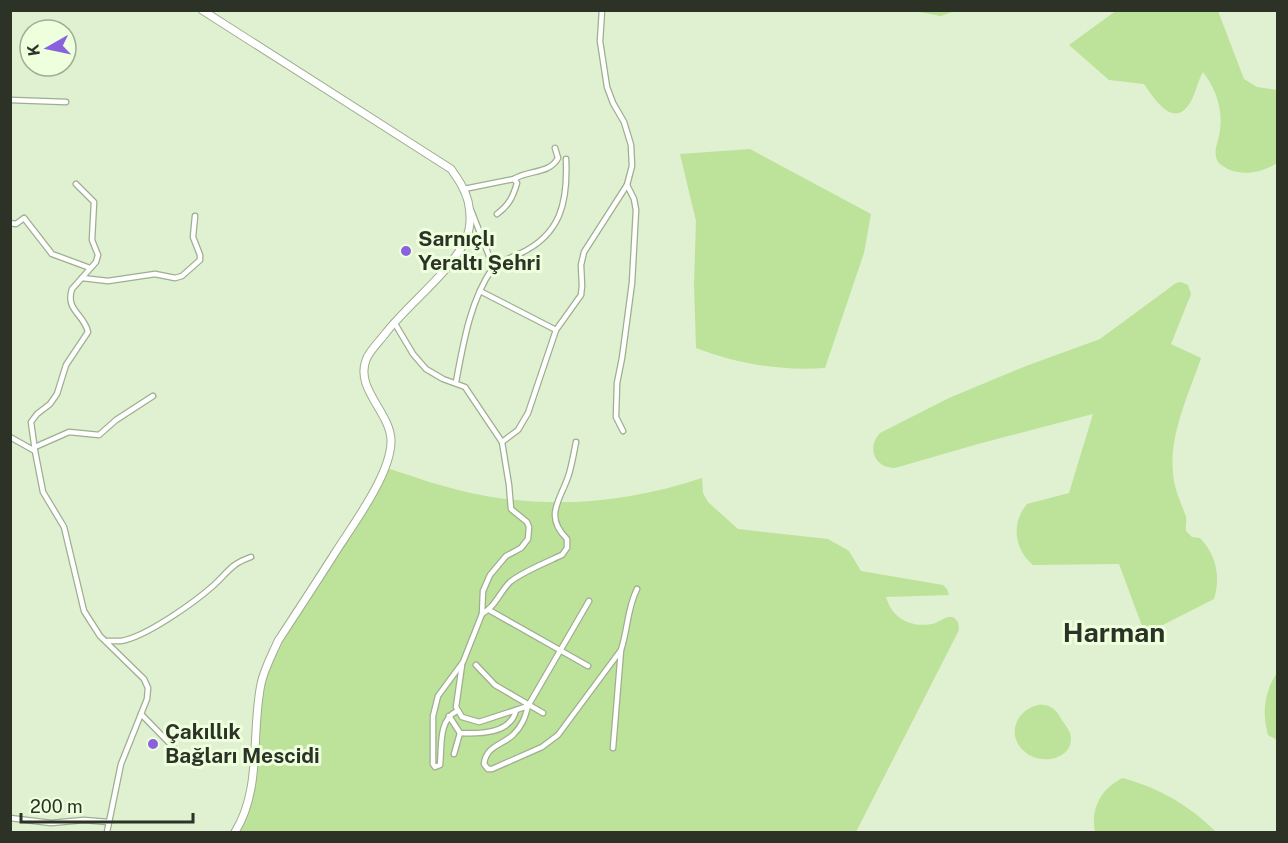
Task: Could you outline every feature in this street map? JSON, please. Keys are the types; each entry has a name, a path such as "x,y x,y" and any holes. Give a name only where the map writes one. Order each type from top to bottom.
{"main road":[{"path":"202,10 451,169 464,189 470,219 464,242 448,264 394,322 366,358 364,371 366,383 387,423 391,441 384,470 365,507 278,641 268,664 261,686 250,795 244,817 235,832"}],"street":[{"path":"502,442 518,430 528,413 556,330 581,295 581,265 584,252 627,184 632,166 631,145 624,122 609,96 599,30 602,10"},
{"path":"10,100 66,102"},
{"path":"464,189 514,179 520,175 546,169 558,158 555,148"},
{"path":"456,382 465,338 480,291 493,266 532,248 545,238 555,224 562,209 568,184 566,159"},
{"path":"497,214 507,207 513,196 517,183 514,179"},
{"path":"76,184 94,202 92,240 98,255 96,262 72,289 70,300 71,305 87,327 87,335 66,365 57,394 31,422 43,492 64,527 84,611 100,636 146,684 147,699 121,764 106,832"},
{"path":"623,431 616,417 617,383 632,283 636,210 627,184"},
{"path":"468,202 493,266"},
{"path":"82,278 108,281 154,274 175,278 182,276 200,260 193,232 195,216"},
{"path":"10,223 16,224 24,218 52,254 90,268"},
{"path":"480,291 556,330"},
{"path":"394,322 413,354 426,369 443,379 465,387 502,442 510,485 511,509 526,522 530,533 526,544 506,556 490,575 483,591 482,614 463,662 457,711"},
{"path":"35,449 69,432 99,435 116,420 153,396"},
{"path":"10,437 35,449"},
{"path":"482,614 489,610 512,581 562,555 567,549 567,539 560,533 554,515 555,506 569,475 576,442"},
{"path":"107,641 121,641 141,634 188,606 235,563 251,557"},
{"path":"613,748 621,650 627,632 630,602 637,589"},
{"path":"589,601 528,706 524,722 511,736 486,753 484,764 488,769 542,747 558,735 621,650"},
{"path":"489,610 588,666"},
{"path":"457,711 449,716 443,727 440,765 437,768 433,764 433,716 438,696 463,662"},
{"path":"476,665 495,686 543,713"},
{"path":"457,711 465,719 479,722 528,706"},
{"path":"460,733 479,734 495,730 509,723 516,710"},
{"path":"141,714 179,753"},
{"path":"449,716 460,733 454,754"},
{"path":"10,818 51,823 84,820 108,822"}],"green space":[{"path":"955,10 941,16 914,11"},
{"path":"1117,10 1218,11 1244,79 1257,87 1277,90 1277,163 1263,170 1247,173 1224,167 1218,162 1216,150 1221,122 1219,107 1212,85 1203,72 1190,103 1181,112 1175,113 1163,107 1144,84 1109,80 1069,45"},
{"path":"750,149 871,214 864,253 825,368 759,365 696,348 694,284 696,221 680,154"},
{"path":"1181,282 1188,285 1191,294 1171,344 1201,358 1177,429 1173,458 1174,479 1186,517 1186,531 1192,537 1200,538 1210,551 1216,566 1217,582 1214,599 1145,634 1119,564 1033,565 1022,551 1017,536 1019,519 1027,504 1069,493 1093,414 895,468 882,465 873,451 880,433 949,398 1100,339 1176,283"},
{"path":"387,468 471,493 529,501 558,502 616,498 674,487 702,478 703,493 708,502 738,529 828,539 849,551 861,571 943,585 949,595 886,597 897,616 909,623 932,624 952,617 958,622 959,630 856,832 235,832 246,808 259,697 270,658"},
{"path":"1277,673 1278,740 1268,735 1265,719 1267,695"},
{"path":"1038,705 1045,705 1053,709 1070,733 1071,742 1068,749 1056,758 1039,759 1031,756 1019,745 1016,738 1016,724 1019,718 1024,712"},
{"path":"1123,778 1174,799 1216,832 1095,832 1094,815 1099,800 1109,787"}],"place":[{"name":"Sarnıçlı Yeraltı Şehri","path":"406,251"},
{"name":"Çakıllık Bağları Mescidi","path":"153,744"}],"district":[{"name":"Harman","path":"1114,633"}]}
